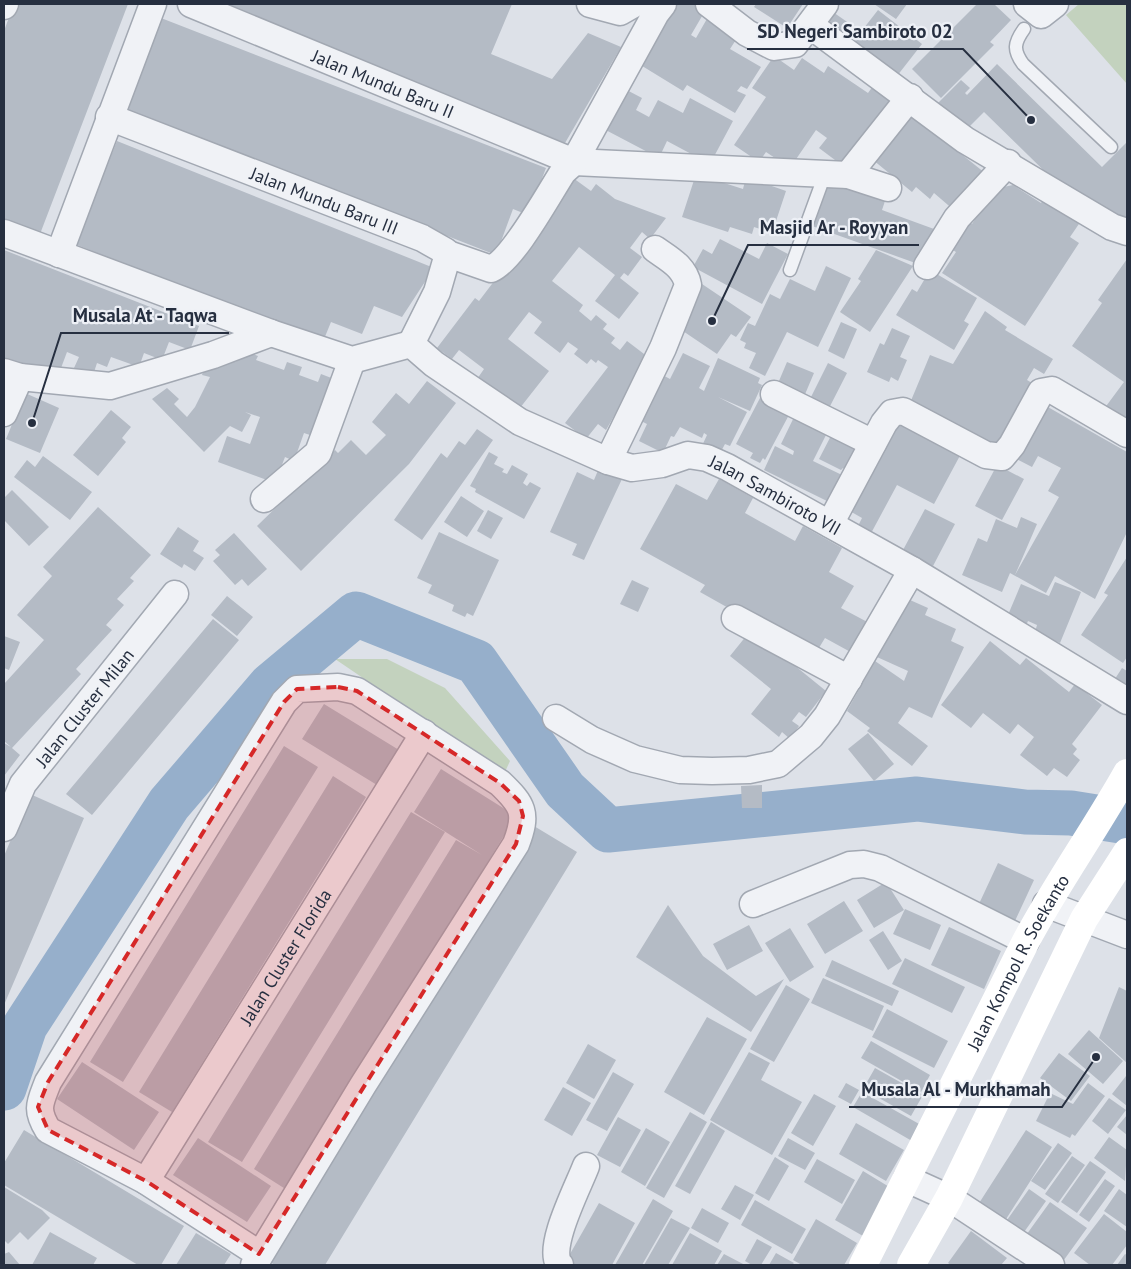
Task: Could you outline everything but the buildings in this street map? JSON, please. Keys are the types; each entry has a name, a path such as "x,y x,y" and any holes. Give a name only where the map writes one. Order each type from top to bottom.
{"main road":[{"name":"Jalan Kompol R. Soekanto","path":"863,1265 952,1091 1026,940 1046,904 1092,834 1127,773"},
{"name":"Jalan Kompol R. Soekanto","path":"911,1265 949,1198 1084,919 1127,853"}],"street":[{"path":"59,254 153,4"},
{"name":"Jalan Mundu Baru II","path":"191,4 574,162 836,175 888,188"},
{"path":"590,4 627,8"},
{"name":"Jalan Mundu Baru III","path":"109,117 422,238 448,254 491,269 499,265 513,248 563,172 574,162 656,13 663,4"},
{"path":"709,4 747,33 774,47 795,44 824,4"},
{"path":"810,25 910,97 965,140 1008,163 1055,194 1112,227 1127,232"},
{"path":"836,175 910,97"},
{"path":"927,266 957,218 1008,163"},
{"path":"4,233 271,333 352,360 412,344 437,292 448,254"},
{"path":"608,461 663,348 688,285 686,275 681,269 655,249"},
{"path":"4,413 12,375 110,386 213,354 271,333"},
{"name":"Jalan Sambiroto VII","path":"412,344 434,364 520,422 608,461 632,468 662,464 688,455 707,458 727,467 912,570 1127,701"},
{"path":"264,499 318,453 352,360"},
{"path":"830,524 873,443 892,413 903,411 986,455 1002,457 1012,445 1041,392 1048,390 1056,392 1127,434"},
{"path":"774,394 873,443"},
{"path":"556,718 592,740 635,759 680,770 749,770 778,764 811,736 827,716 912,570"},
{"name":"Jalan Cluster Milan","path":"4,828 23,784 175,594"},
{"path":"735,618 849,679"},
{"path":"338,686 357,692 500,783 519,801 523,816 516,844 362,1085 257,1260 146,1181 48,1130 41,1119 38,1106 48,1082 284,702 297,689 338,686"},
{"name":"Jalan Cluster Florida","path":"146,1181 424,733"},
{"path":"753,904 850,865 864,864 906,879 1026,940"},
{"path":"1046,904 1127,934"},
{"path":"560,1265 555,1251 558,1238 586,1166"},
{"path":"906,1179 949,1198 1051,1265"}],"lane":[{"path":"1035,15 1015,40 1016,55 1022,64 1111,147"},
{"path":"790,270 836,175"}],"highlighted area":[{"path":"338,687 357,691 500,783 519,801 523,816 516,844 259,1254 146,1181 48,1130 38,1107 48,1082 284,702 297,689"}],"green space":[{"path":"1079,4 1127,4 1127,84 1066,15"},
{"path":"335,659 387,659 445,688 510,761 504,774"}],"waterway":[{"path":"4,1088 25,1026 169,804 271,685 356,614 476,662 565,790 608,830 917,799 1025,812 1071,813 1127,822"}],"place":[{"name":"SD Negeri Sambiroto 02","path":"1031,120"},
{"name":"Masjid Ar - Royyan","path":"712,321"},
{"name":"Musala At - Taqwa","path":"32,423"},
{"name":"Musala Al - Murkhamah","path":"1096,1057"}]}
